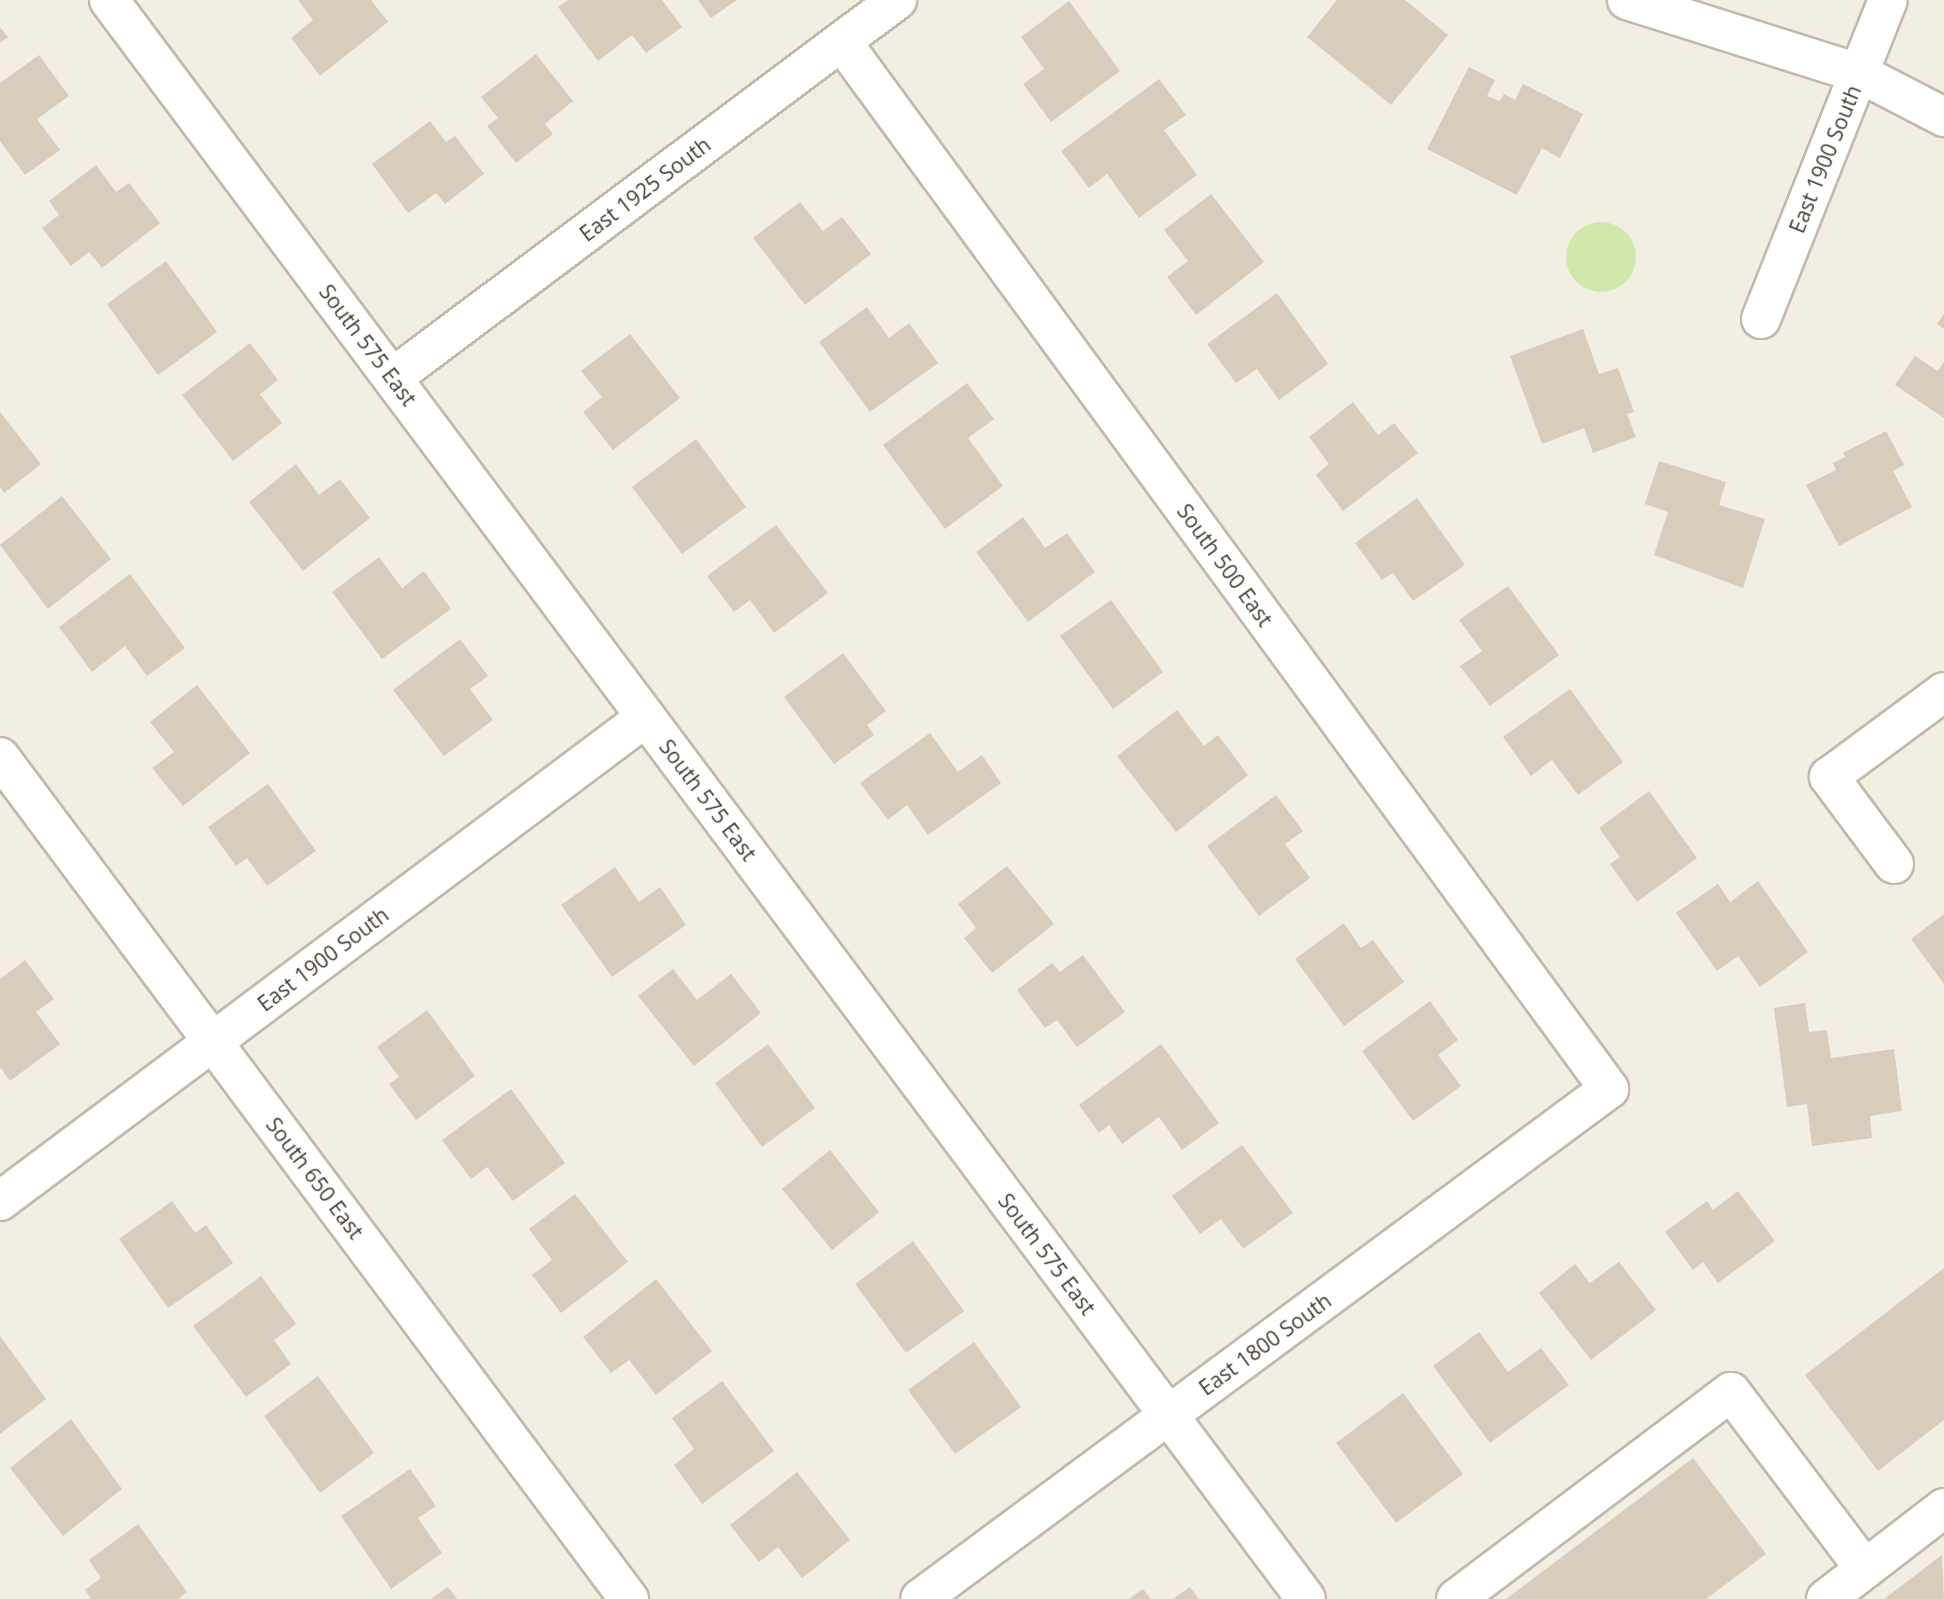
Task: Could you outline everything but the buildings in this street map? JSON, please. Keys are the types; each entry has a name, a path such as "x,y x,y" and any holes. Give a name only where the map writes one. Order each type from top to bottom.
{"street":[{"name":"South 575 East","path":"109,0 1306,1599"},
{"name":"East 1925 South","path":"392,378 897,0"},
{"path":"1627,0 1859,73 1944,117"},
{"name":"East 1900 South","path":"1761,318 1888,0"},
{"name":"South 500 East","path":"842,41 1609,1089"},
{"path":"1894,864 1829,777 1944,692"},
{"name":"East 1900 South","path":"0,1202 646,717"},
{"name":"South 650 East","path":"0,757 629,1599"},
{"name":"East 1800 South","path":"920,1599 1609,1089"},
{"path":"1456,1599 1731,1392 1865,1569"},
{"path":"1826,1599 1944,1508"}],"green space":[{"path":"1594,222 1608,222 1621,227 1631,237 1636,257 1631,277 1621,287 1608,292 1594,292 1581,287 1571,277 1566,264 1566,250 1571,237 1581,227"}]}
